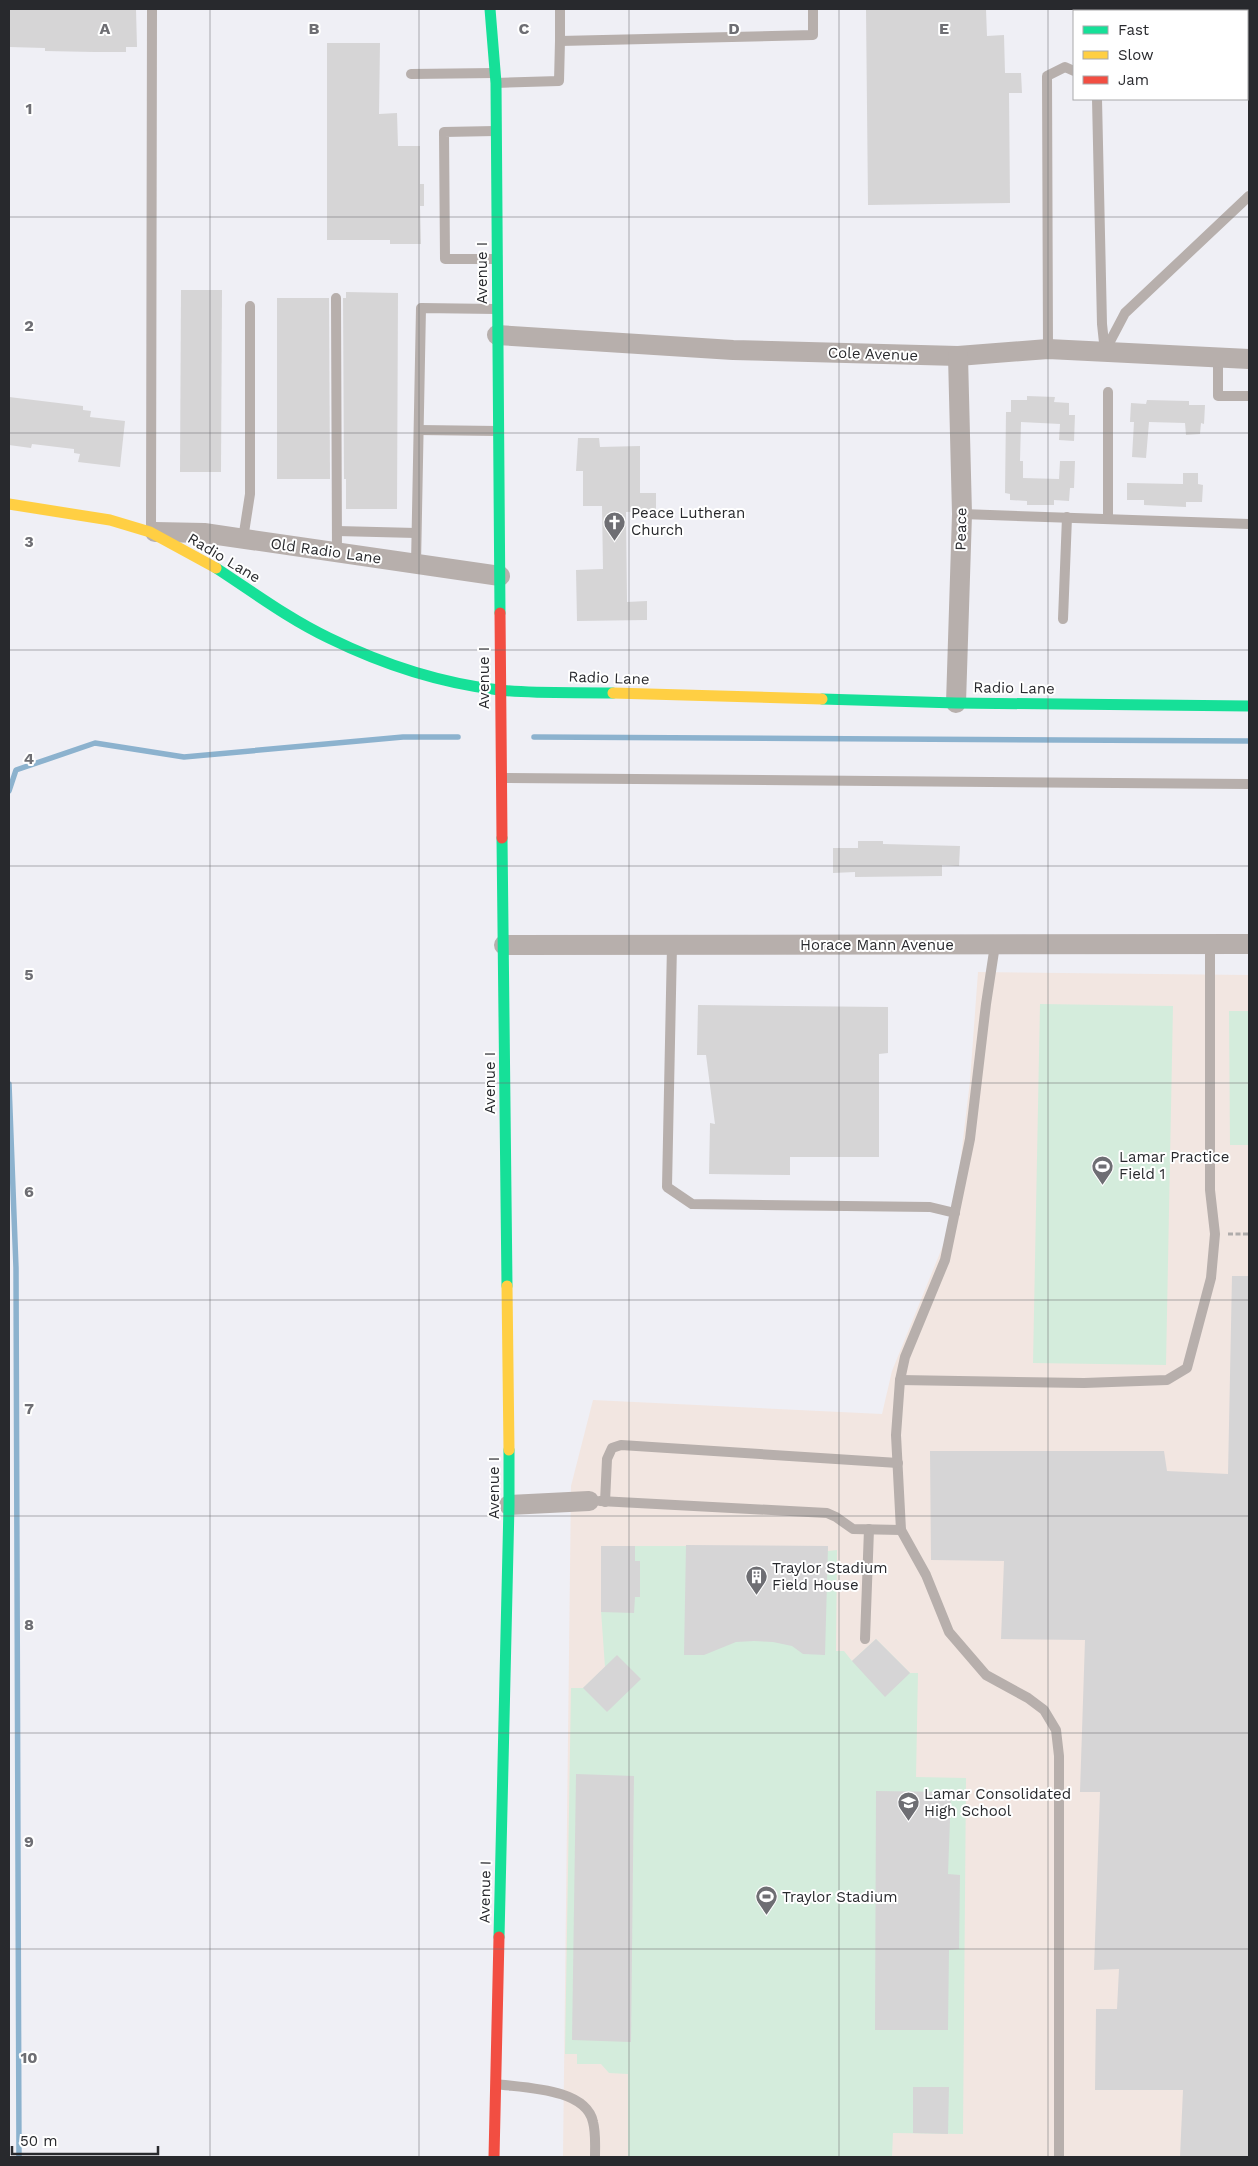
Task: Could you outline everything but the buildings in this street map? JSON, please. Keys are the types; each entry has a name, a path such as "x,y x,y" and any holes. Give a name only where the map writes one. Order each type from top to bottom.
{"main road":[{"name":"Avenue I","path":"490,9 496,78 500,576 499,690 504,945 509,1505 494,2157"},
{"name":"Radio Lane","path":"9,504 110,520 150,532 206,561 276,608 329,638 400,667 432,677 499,690 956,703 1249,706"}],"street":[{"name":"Cole Avenue","path":"497,335 733,350 958,356 1048,349 1249,359"},
{"name":"Peace","path":"956,703 962,514 958,356"},
{"name":"Old Radio Lane","path":"150,532 204,533 500,576"},
{"name":"Horace Mann Avenue","path":"504,945 1249,944"},
{"path":"509,1505 597,1501"}],"lane":[{"path":"150,532 152,9"},
{"path":"411,74 559,80 560,9"},
{"path":"560,42 813,34 813,9"},
{"path":"1048,349 1047,76 1065,67 1073,71"},
{"path":"1097,100 1105,352"},
{"path":"496,131 444,132 445,259 496,259"},
{"path":"1105,352 1125,313 1249,196"},
{"path":"336,298 337,552"},
{"path":"243,539 250,494 250,306"},
{"path":"416,564 421,308 497,309"},
{"path":"1218,358 1218,396 1249,396"},
{"path":"1108,392 1108,519"},
{"path":"419,430 498,431"},
{"path":"962,514 1249,524"},
{"path":"1063,618 1067,517"},
{"path":"337,531 416,533"},
{"path":"500,778 1249,784"},
{"path":"672,945 668,1187 692,1204 930,1207 955,1213"},
{"path":"995,945 970,1139 945,1260 906,1357 900,1380 896,1435 901,1530 926,1575 949,1632 986,1675 1028,1698 1044,1710 1056,1730 1059,1756 1059,2157"},
{"path":"900,1380 1084,1383 1167,1380 1187,1368 1211,1278 1215,1234 1210,1190 1208,998 1210,945"},
{"path":"898,1463 621,1444 612,1448 607,1459 597,1501 827,1513 852,1529 901,1530"},
{"path":"865,1639 869,1529"},
{"path":"496,2084 556,2092 580,2102 593,2120 595,2157"}],"path":[{"path":"1215,1234 1249,1234"}],"shaded area":[{"name":"Lamar Consolidated High School","path":"978,972 1249,975 1249,2157 563,2157 571,1486 593,1400 882,1414 892,1371 944,1243 959,1173 970,1081"}],"green space":[{"name":"Lamar Practice Field 1","path":"1040,1004 1173,1006 1166,1365 1033,1363"},
{"path":"1229,1011 1249,1011 1249,1145 1230,1145"},
{"name":"Traylor Stadium","path":"601,1546 828,1546 828,1551 837,1550 836,1651 844,1651 852,1661 876,1639 910,1673 918,1673 916,1777 966,1778 963,2134 893,2133 892,2157 628,2157 628,2074 609,2073 601,2064 577,2064 577,2054 565,2054 571,1688 583,1688 605,1667 601,1611"}],"waterway":[{"path":"9,791 16,770 95,743 184,757 403,737 458,737"},
{"path":"534,737 1249,741"},
{"path":"9,1084 16,1268 19,2157"}],"traffic: fast":[{"path":"490,9 496,83 500,613"},
{"path":"216,568 314,631 370,656 412,671 455,683 499,690 613,693"},
{"path":"822,699 956,703 1249,706"},
{"path":"502,838 507,1286"},
{"path":"499,1937 509,1450"}],"traffic: slow":[{"path":"9,504 110,520 150,532 216,568"},
{"path":"613,693 822,699"},
{"path":"507,1286 509,1450"}],"traffic: jam":[{"path":"500,613 502,838"},
{"path":"494,2157 499,1937"}],"place":[{"name":"Peace Lutheran Church","path":"615,541"},
{"name":"Lamar Practice Field 1","path":"1103,1185"},
{"name":"Traylor Stadium Field House","path":"756,1596"},
{"name":"Lamar Consolidated High School","path":"908,1822"},
{"name":"Traylor Stadium","path":"766,1916"}]}
